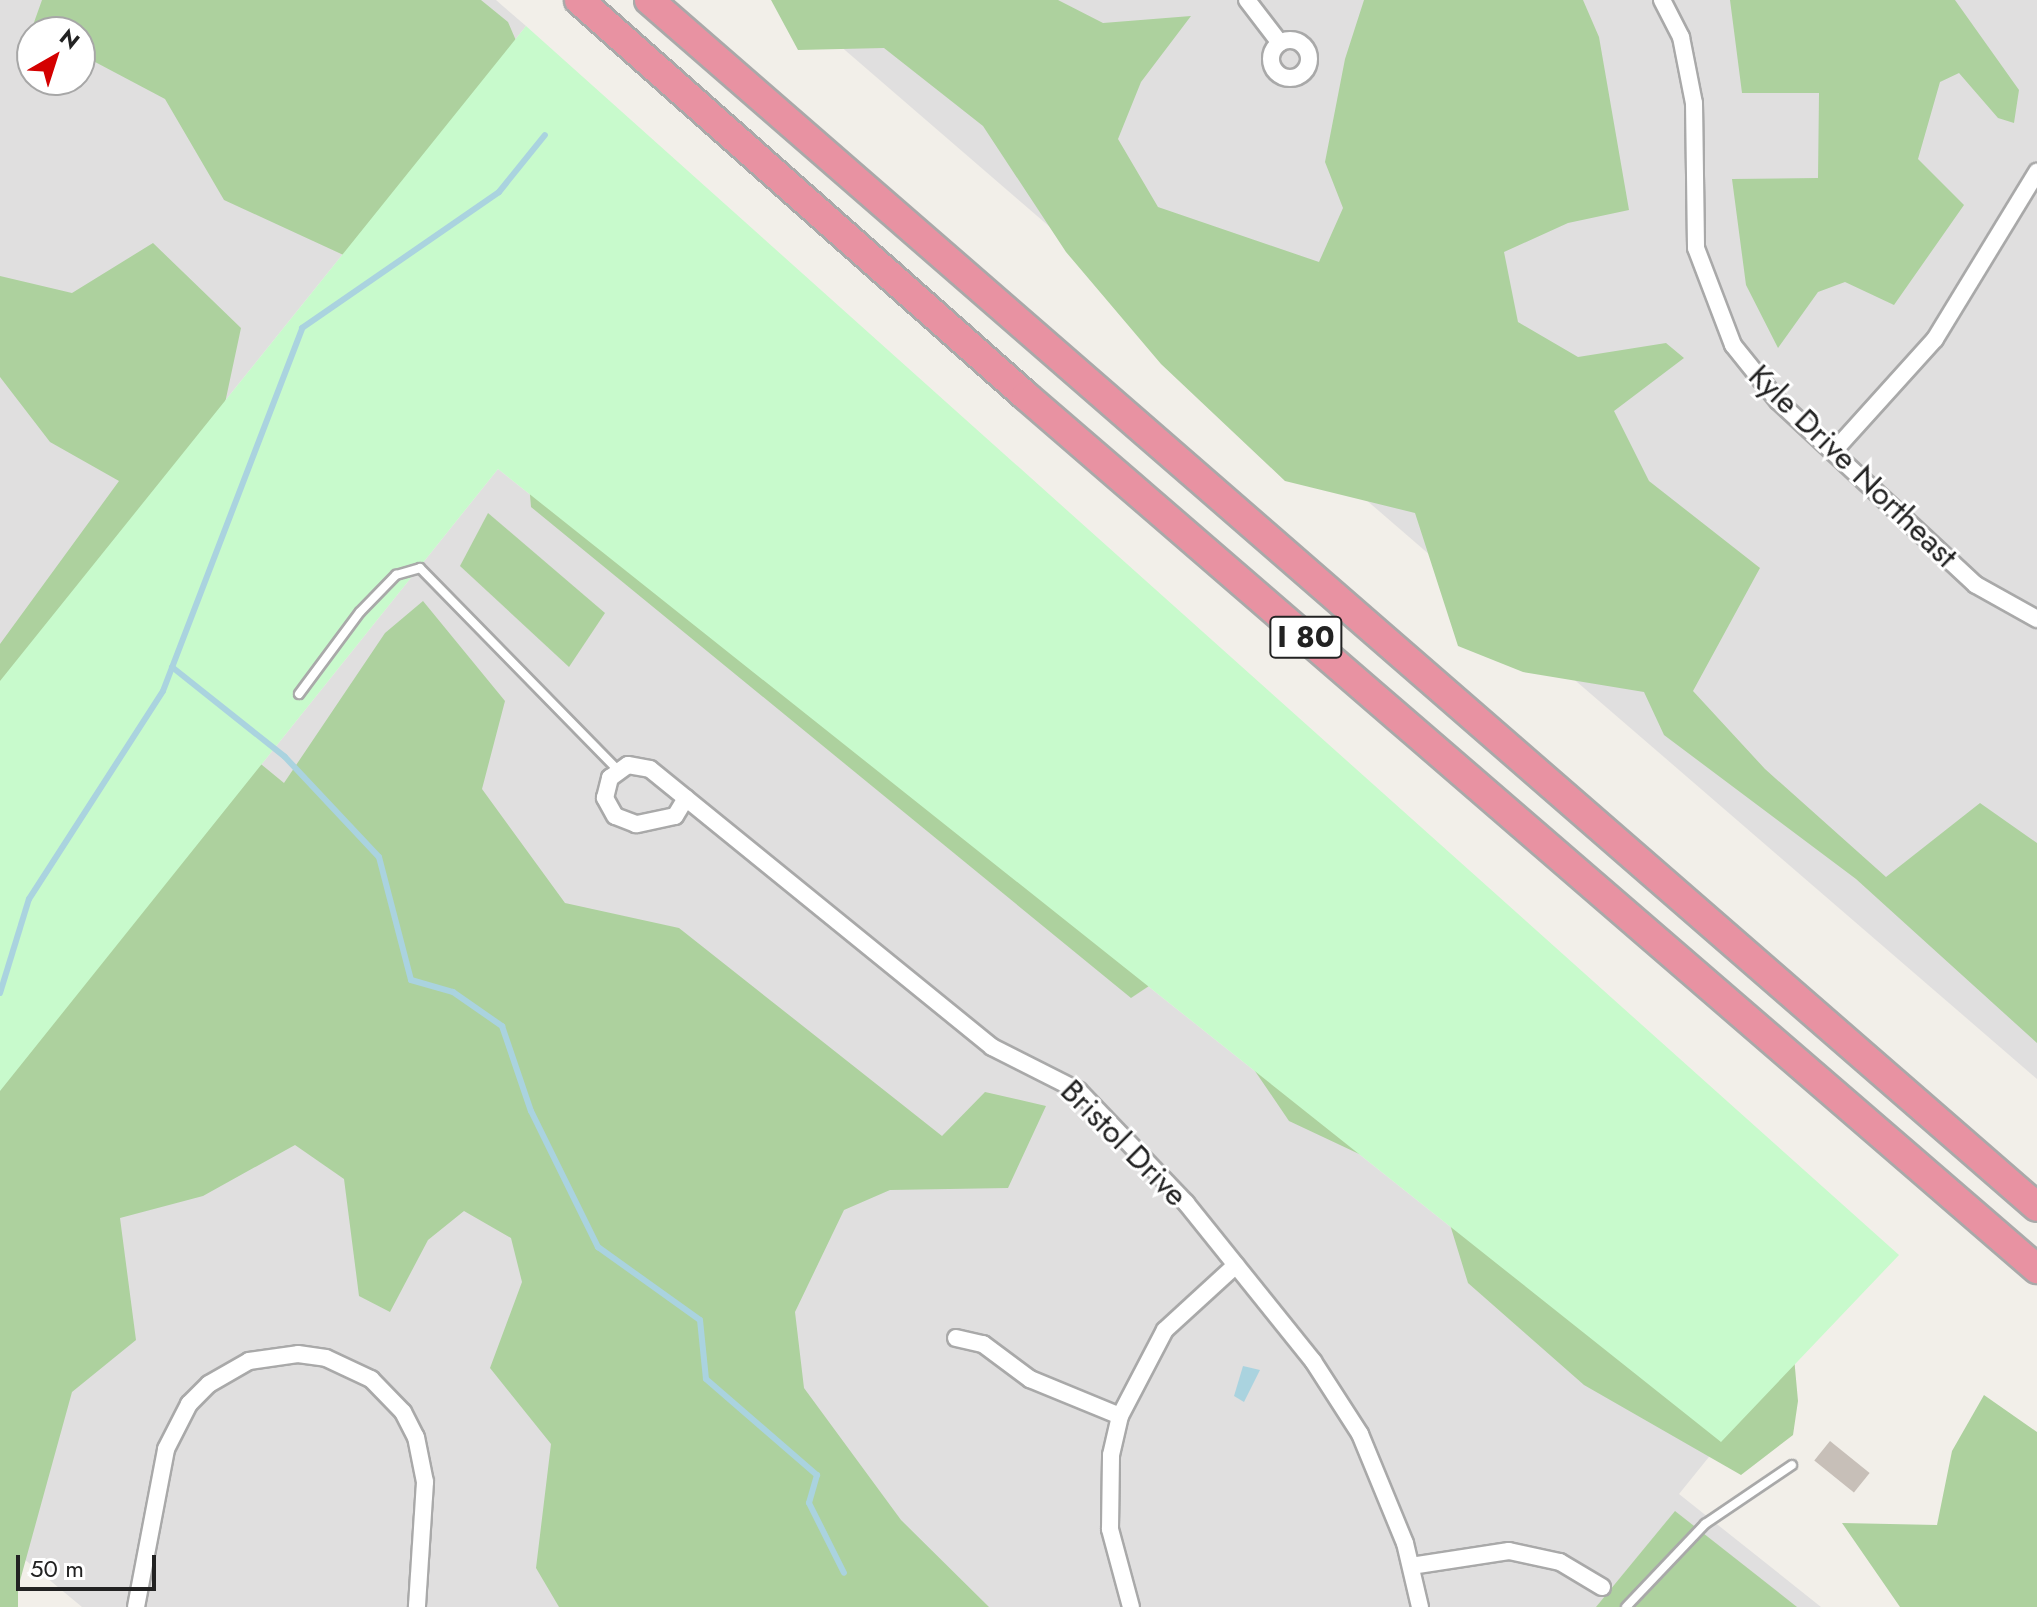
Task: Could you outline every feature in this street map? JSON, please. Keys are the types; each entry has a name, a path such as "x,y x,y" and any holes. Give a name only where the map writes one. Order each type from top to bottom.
{"highway":[{"name":"I 80","path":"579,0 1026,396 2037,1269"},
{"name":"I 80","path":"649,0 2037,1207"}],"street":[{"path":"1247,0 1280,43"},
{"name":"Kyle Drive Northeast","path":"1662,0 1689,67 1695,237 1715,311 1754,375 1833,452 1976,585 2037,619"},
{"path":"1833,452 1935,339 2037,172"},
{"name":"Bristol Drive","path":"619,771 628,765 650,769 992,1047 1079,1091 1236,1265 1340,1400 1385,1486 1411,1566 1420,1607"},
{"path":"619,771 610,778 605,798 615,816 636,824 675,816 686,798"},
{"path":"1131,1607 1117,1566 1108,1504 1120,1416 1165,1330 1236,1265"},
{"path":"956,1338 983,1344 1030,1379 1120,1416"},
{"path":"136,1607 166,1449 189,1404 249,1361 298,1354 326,1358 371,1379 416,1437 425,1482 417,1607"},
{"path":"1411,1566 1509,1551 1560,1562 1602,1587"}],"lane":[{"path":"299,694 360,612 396,575 420,568 619,771"},
{"path":"1626,1607 1705,1524 1792,1465"}],"shaded area":[{"path":"0,0 496,0 526,26 0,681"},
{"path":"787,0 2037,0 2037,1079"},
{"path":"498,469 1721,1442 1679,1494 1821,1607 82,1607 0,1539 0,1091"}],"green space":[{"path":"42,0 481,0 508,22 533,80 1790,1313 1798,1401 1793,1435 1741,1475 1584,1385 1468,1283 1440,1192 1289,1121 1182,964 1131,998 531,507 521,389 363,264 224,200 165,99 96,62 96,16 36,16"},
{"path":"771,0 1058,0 1103,23 1191,16 1141,82 1118,139 1158,207 1319,262 1343,208 1325,162 1345,59 1364,0 1583,0 1599,37 1629,210 1568,223 1504,252 1518,322 1578,357 1666,343 1684,358 1614,411 1649,481 1760,568 1693,691 1765,769 1886,877 1980,803 2037,843 2037,1043 1856,879 1664,735 1644,692 1523,672 1458,646 1415,513 1285,481 1161,364 1066,252 983,126 884,48 798,50"},
{"path":"1730,0 1955,0 2019,90 2014,123 1998,118 1959,73 1940,82 1918,159 1964,205 1894,305 1845,282 1818,292 1778,348 1746,285 1732,179 1818,178 1819,93 1742,93"},
{"path":"526,26 1899,1255 1721,1442 498,469 0,1091 0,681"},
{"path":"153,243 241,328 209,478 0,921 0,644 119,481 50,442 0,377 0,276 72,293"},
{"path":"488,513 605,613 569,667 460,566"},
{"path":"423,601 505,701 482,789 565,903 679,928 942,1136 985,1092 1046,1106 1008,1188 890,1190 844,1210 795,1312 804,1388 901,1520 989,1607 559,1607 536,1568 551,1444 490,1368 522,1282 511,1238 464,1211 428,1240 390,1312 359,1296 344,1179 295,1145 203,1196 120,1218 136,1340 72,1392 18,1588 18,1607 0,1607 0,1030 195,710 284,783 385,633"},
{"path":"1984,1395 2037,1432 2037,1607 1900,1607 1842,1523 1937,1525 1952,1451"},
{"path":"1675,1511 1797,1607 1596,1607"}],"water":[{"path":"1243,1366 1260,1370 1244,1402 1234,1396"}],"building":[{"path":"1830,1441 1870,1473 1854,1493 1814,1460"}],"waterway":[{"path":"0,993 29,899 163,691 302,328 499,192 545,135"},
{"path":"172,667 285,757 379,857 411,980 453,992 502,1026 531,1111 598,1247 700,1320 706,1379 817,1475 809,1503 844,1573"}]}
